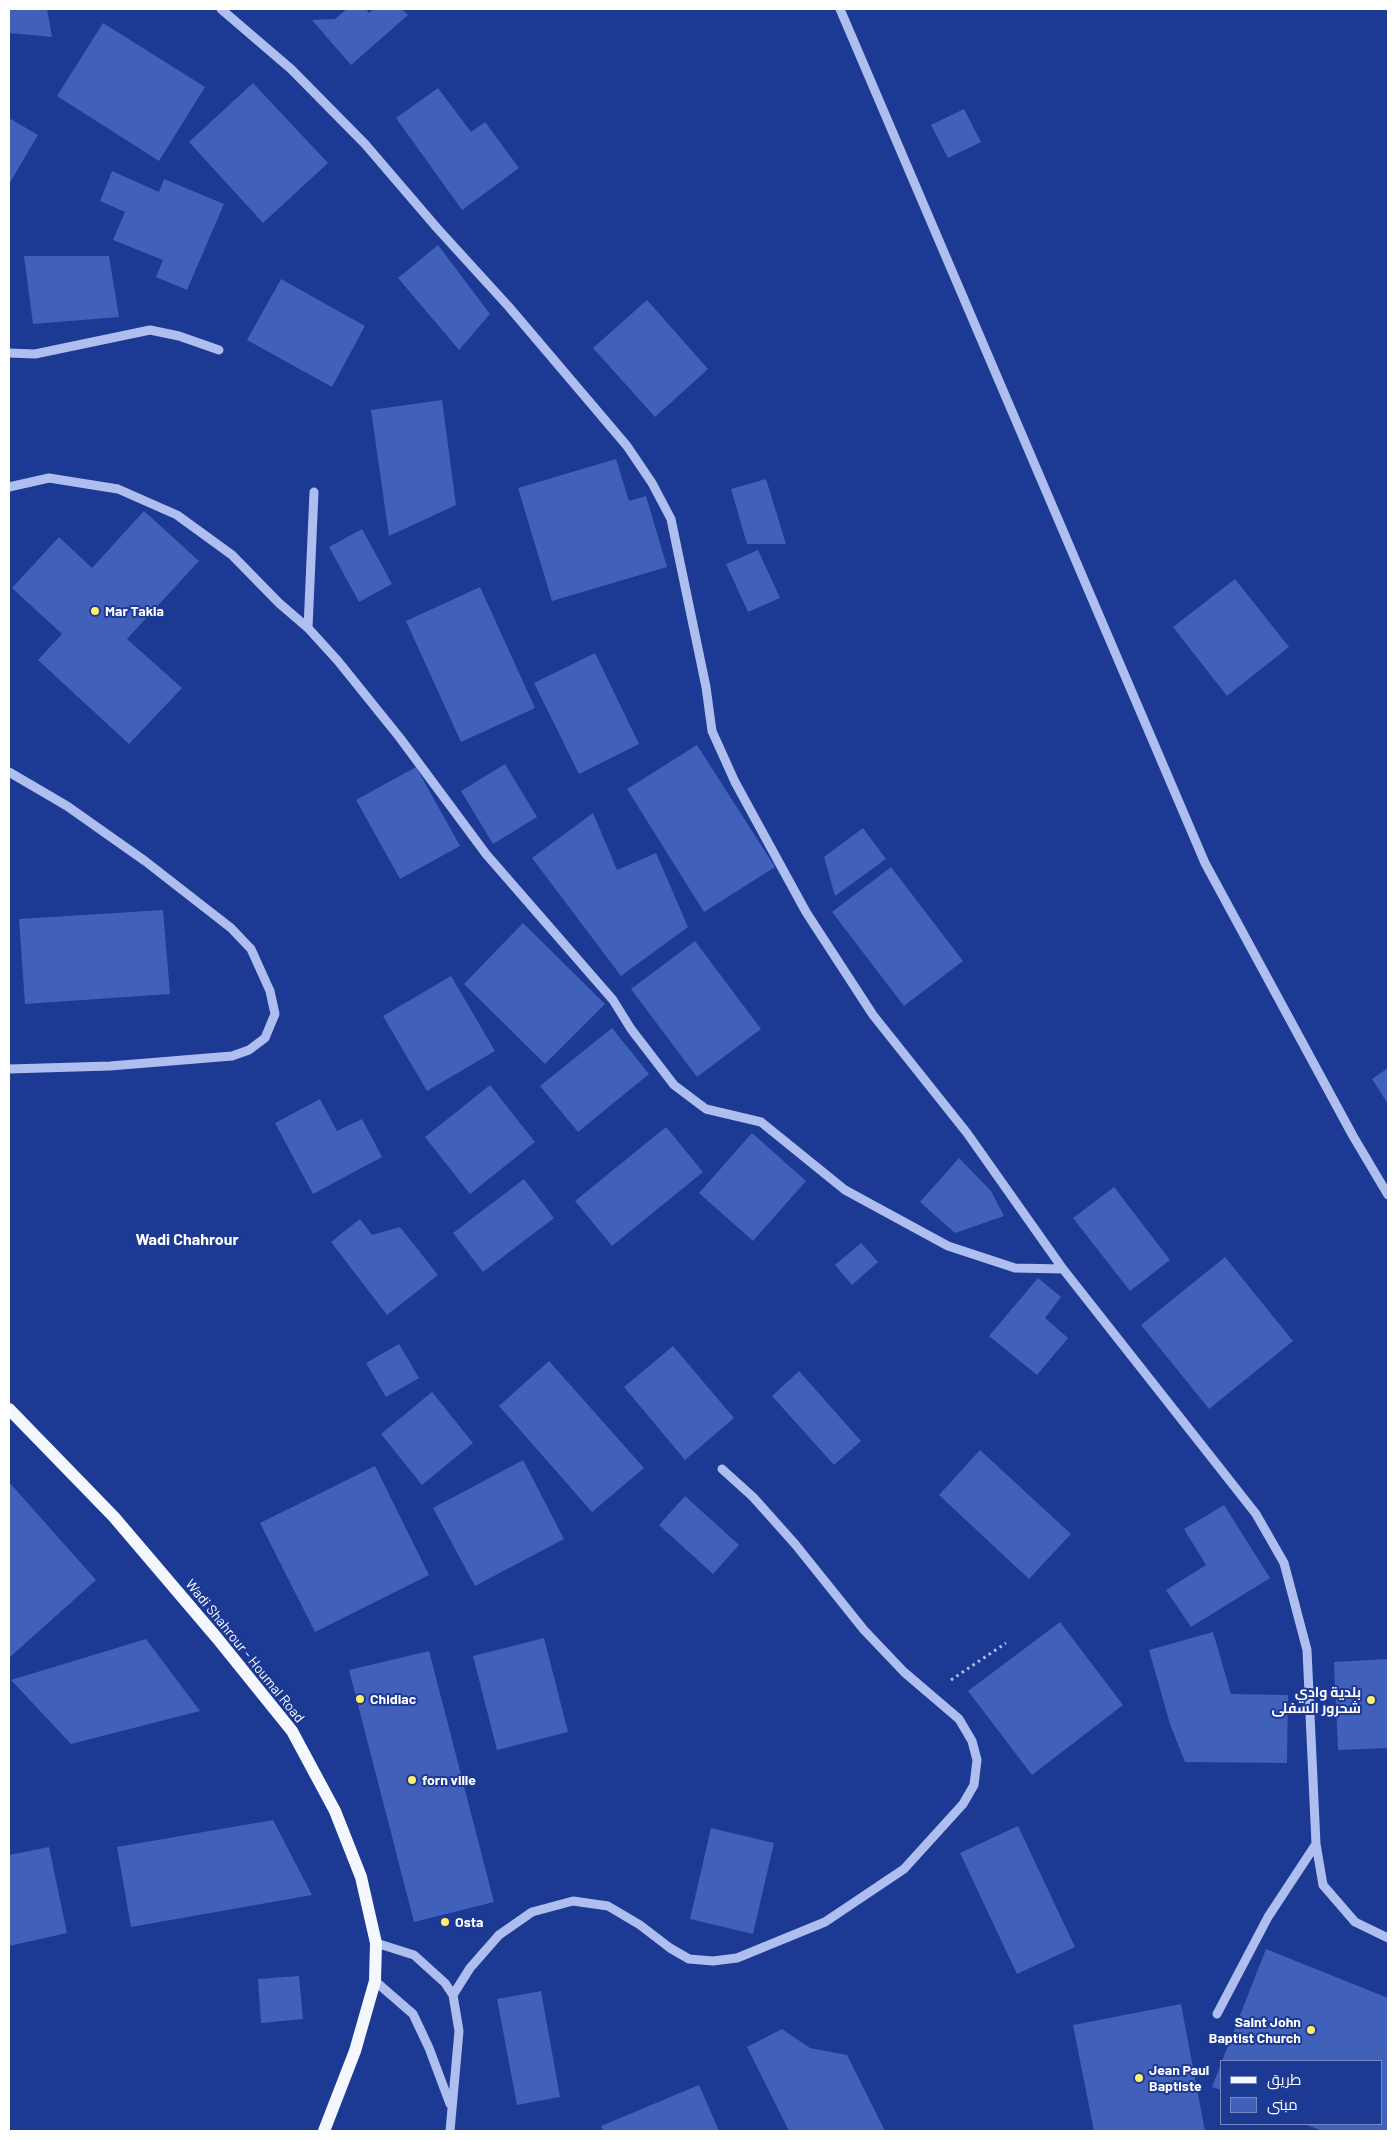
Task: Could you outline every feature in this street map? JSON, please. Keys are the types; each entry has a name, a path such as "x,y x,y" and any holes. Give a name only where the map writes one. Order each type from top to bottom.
{"main road":[{"name":"Wadi Shahrour - Houmal Road","path":"9,1409 114,1517 217,1638 292,1731 335,1811 361,1877 376,1943 375,1981 354,2052 324,2131"}],"street":[{"path":"221,9 292,69 365,144 437,228 509,307 627,446 647,476 671,519 706,687 712,732 734,782 806,912 873,1015 967,1133 1063,1270 1256,1514 1284,1563 1307,1650 1316,1844 1323,1885 1355,1922 1388,1938"},
{"path":"840,9 1205,863 1353,1136 1388,1195"},
{"path":"9,353 35,354 150,330 179,336 220,350"},
{"path":"9,487 49,478 118,489 177,515 232,555 279,603 308,628 400,738 486,854 613,1000 631,1029 674,1085 706,1109 762,1122 845,1190 948,1246 1015,1268 1063,1270"},
{"path":"308,628 314,492"},
{"path":"9,772 67,806 145,861 231,928 251,950 270,991 275,1014 265,1038 249,1050 232,1056 110,1066 9,1069"},
{"path":"453,1995 470,1968 499,1935 532,1912 573,1901 608,1906 640,1925 689,1960 713,1961 737,1958 825,1922 904,1869 958,1810 974,1785 977,1760 972,1741 959,1719 904,1672 864,1630 795,1544 753,1497 722,1469"},
{"path":"1217,2014 1268,1917 1316,1844"},
{"path":"376,1943 414,1955 445,1983 453,1995 458,2031 450,2131"},
{"path":"375,1981 413,2014 429,2048 451,2106"}],"path":[{"path":"930,1695 1006,1644"}],"building":[{"path":"9,9 47,9 52,37 9,33"},
{"path":"347,9 366,9 369,13 374,9 402,9 408,15 351,65 312,20 335,19"},
{"path":"103,23 205,87 159,161 57,96"},
{"path":"253,83 328,163 263,223 189,142"},
{"path":"438,88 471,132 485,122 519,168 462,210 396,118"},
{"path":"964,109 981,142 948,158 931,125"},
{"path":"9,118 38,135 9,184"},
{"path":"112,171 159,192 164,179 224,204 187,290 156,277 163,260 113,240 125,212 100,201"},
{"path":"438,245 490,314 459,350 398,278"},
{"path":"24,256 109,256 119,317 33,324"},
{"path":"281,279 365,326 332,387 247,340"},
{"path":"647,300 708,369 655,417 593,348"},
{"path":"442,400 456,505 389,536 371,410"},
{"path":"616,459 629,501 646,496 667,567 552,601 518,488"},
{"path":"766,479 786,544 747,544 731,489"},
{"name":"Mar Takla","path":"144,511 199,561 127,639 182,688 129,744 38,660 62,634 12,588 59,537 92,568"},
{"path":"362,529 392,584 359,602 329,547"},
{"path":"758,550 780,598 748,612 726,564"},
{"path":"1235,579 1289,647 1227,696 1173,627"},
{"path":"480,587 535,708 461,742 406,621"},
{"path":"595,653 639,744 579,774 534,683"},
{"path":"697,745 775,867 704,912 627,789"},
{"path":"505,764 537,817 493,844 461,791"},
{"path":"416,767 460,846 400,879 356,800"},
{"path":"593,813 617,870 656,853 688,927 621,976 532,858"},
{"path":"863,828 886,859 835,896 824,857"},
{"path":"891,867 963,961 904,1006 832,912"},
{"path":"163,910 170,994 25,1004 19,919"},
{"path":"523,923 605,1004 545,1064 464,984"},
{"path":"695,941 761,1029 697,1077 631,989"},
{"path":"451,976 495,1051 427,1091 383,1016"},
{"path":"612,1028 649,1074 578,1132 540,1086"},
{"path":"1388,1068 1388,1104 1372,1079"},
{"path":"490,1085 535,1142 470,1194 425,1137"},
{"path":"320,1099 337,1131 362,1119 382,1157 313,1194 275,1123"},
{"path":"666,1127 703,1172 612,1246 575,1201"},
{"path":"752,1133 806,1181 753,1241 699,1193"},
{"path":"959,1158 991,1191 1004,1216 955,1233 920,1202"},
{"path":"524,1179 554,1218 483,1272 453,1233"},
{"path":"1114,1187 1170,1260 1130,1291 1073,1218"},
{"path":"360,1219 372,1235 400,1227 438,1275 387,1315 331,1242"},
{"path":"861,1243 878,1262 852,1285 835,1265"},
{"path":"1225,1257 1293,1341 1209,1409 1141,1325"},
{"path":"1038,1278 1061,1297 1045,1318 1068,1338 1037,1375 989,1336"},
{"path":"399,1344 419,1378 386,1397 366,1363"},
{"path":"673,1346 734,1418 685,1460 624,1387"},
{"path":"549,1361 644,1468 592,1512 499,1406"},
{"path":"799,1371 861,1441 834,1465 772,1396"},
{"path":"432,1392 473,1443 422,1485 381,1434"},
{"path":"980,1450 1071,1534 1029,1579 939,1495"},
{"path":"523,1460 564,1539 475,1586 433,1508"},
{"path":"375,1466 429,1575 315,1632 260,1523"},
{"path":"9,1482 96,1580 9,1658"},
{"path":"685,1496 739,1545 713,1574 659,1525"},
{"path":"1224,1505 1270,1578 1191,1627 1166,1590 1206,1565 1184,1529"},
{"path":"1060,1622 1123,1705 1032,1775 968,1691"},
{"path":"1213,1632 1231,1694 1288,1695 1287,1763 1185,1762 1170,1724 1149,1650"},
{"path":"544,1638 568,1732 497,1750 473,1656"},
{"path":"146,1639 200,1711 71,1744 11,1680"},
{"path":"429,1651 494,1902 414,1922 349,1670"},
{"path":"1388,1659 1388,1748 1338,1750 1334,1662"},
{"path":"273,1820 312,1895 131,1927 117,1847"},
{"path":"1018,1826 1075,1947 1017,1974 960,1853"},
{"path":"711,1828 774,1843 753,1934 690,1919"},
{"path":"49,1847 67,1933 9,1946 9,1855"},
{"name":"Saint John Baptist Church","path":"1266,1949 1388,1998 1388,2131 1323,2131 1307,2125 1382,2125 1382,2060 1222,2060"},
{"path":"299,1976 303,2019 261,2023 258,1979"},
{"path":"541,1991 560,2097 517,2105 497,1999"},
{"name":"Jean Paul Baptiste","path":"1181,2004 1205,2131 1094,2131 1073,2025"},
{"path":"782,2029 810,2048 847,2055 885,2131 789,2131 747,2047"},
{"name":"Saint John Baptist Church","path":"1220,2067 1220,2090 1212,2087"},
{"path":"699,2085 719,2131 603,2131 601,2126"}],"place":[{"name":"Mar Takla","path":"95,611"},
{"name":"Chidiac","path":"360,1699"},
{"name":"بلدية وادي شحرور السفلى","path":"1371,1700"},
{"name":"forn ville","path":"412,1780"},
{"name":"Osta","path":"445,1922"},
{"name":"Saint John Baptist Church","path":"1311,2030"},
{"name":"Jean Paul Baptiste","path":"1139,2078"}],"district":[{"name":"Wadi Chahrour","path":"187,1240"}]}
